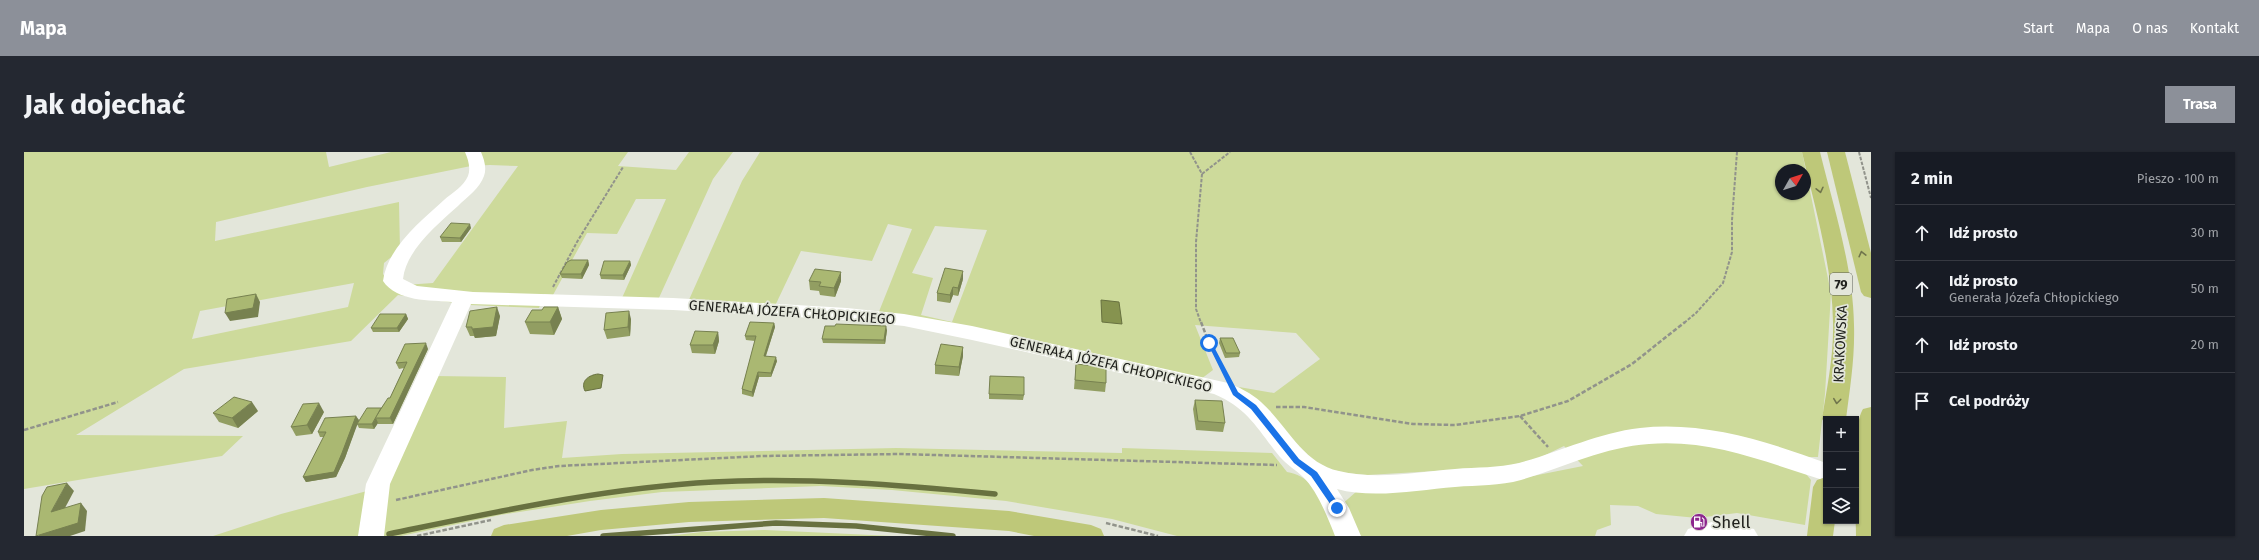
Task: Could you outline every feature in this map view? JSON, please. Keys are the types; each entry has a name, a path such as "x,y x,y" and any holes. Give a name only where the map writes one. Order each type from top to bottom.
{"main road":[{"name":"KRAKOWSKA","path":"1811,152 1834,252 1844,311 1843,339 1834,416"},
{"name":"79","path":"1836,152 1871,292"},
{"path":"1869,536 1868,448 1871,415"},
{"path":"1820,536 1826,488"},
{"path":"504,536 601,520 689,512 745,509 824,508 1009,521 1091,536"},
{"path":"940,516 1021,536"}],"street":[{"name":"GENERAŁA JÓZEFA CHŁOPICKIEGO","path":"473,152 478,165 476,176 468,187 430,223 401,257 392,275 393,282 399,286 412,292 464,298 672,304 847,314 904,320 1103,361 1235,393 1254,407 1308,469 1337,508 1348,536"},
{"path":"371,536 378,484 464,298"},
{"path":"1308,469 1340,481 1396,484 1508,474 1560,460 1593,446 1624,439 1657,435 1703,436 1748,445 1823,471"},
{"path":"1697,536 1715,531 1745,536"}],"path":[{"path":"1190,152 1202,174 1196,242 1196,309 1209,343 1235,393"},
{"path":"1202,174 1230,152"},
{"path":"1254,407 1304,407 1413,424 1455,425 1520,416 1568,401 1632,364 1696,313 1723,282 1732,252 1732,220 1738,152"},
{"path":"1858,152 1871,198"},
{"path":"546,300 577,242 623,167"},
{"path":"24,430 118,402"},
{"path":"1520,416 1560,460"},
{"path":"374,506 411,496 532,470 631,461 763,456 901,454 1308,469"}],"shaded area":[{"path":"24,152 326,152 329,167 391,152 628,152 618,166 676,170 689,152 733,152 713,179 658,300 622,298 666,199 636,199 617,234 587,233 553,295 544,294 539,308 470,305 398,295 351,341 184,369 76,435 243,436 222,456 24,489","holes":["471,166 518,166 433,283 390,286 383,274 384,263 400,250 399,202 215,241 216,222 367,187","354,283 348,307 192,339 200,311"]},
{"path":"760,152 1802,152 1804,164 1775,164 1775,200 1811,200 1811,196 1831,293 1825,394 1818,457 1809,457 1806,474 1811,480 1805,525 1737,513 1697,518 1656,514 1638,506 1610,505 1611,525 1597,530 1595,536 1355,536 1340,506 1357,491 1513,480 1583,466 1564,446 1537,459 1504,467 1367,475 1323,471 1254,400 1239,387 1274,393 1320,359 1296,333 1195,325 1213,370 1201,379 878,314 912,229 888,224 872,261 801,251 774,308 688,302 742,181","holes":["935,226 987,230 952,322 921,315 933,278 912,273"]},
{"path":"1101,300 1119,302 1122,324 1102,322"},
{"path":"598,374 603,375 601,388 585,391 584,384 586,379"},
{"path":"435,376 506,377 504,428 567,421 562,458 622,454 896,448 1122,453 1122,448 1272,453 1287,472 1306,480 1314,488 1320,496 1330,516 1338,536 1177,536 1112,519 1006,501 892,490 821,486 662,492 590,501 500,515 401,536 213,536 281,514 367,491"},
{"path":"765,530 893,536 667,536 702,532"}],"building":[{"path":"451,223 470,224 460,238 440,237"},
{"path":"571,260 588,260 581,274 560,274 567,262"},
{"path":"604,261 630,261 623,275 600,275"},
{"path":"945,268 963,271 958,288 953,287 950,295 937,293"},
{"path":"815,269 841,272 834,288 819,286 821,282 809,281"},
{"path":"256,294 253,308 225,313 227,299"},
{"path":"497,307 493,327 472,329 472,327 466,327 470,311"},
{"path":"544,307 558,307 550,322 525,322 532,310 542,310"},
{"path":"629,311 628,327 604,330 606,313"},
{"path":"380,314 406,314 397,328 371,328"},
{"path":"750,322 774,323 764,356 776,357 771,373 758,372 752,392 742,389 756,336 745,336"},
{"path":"836,324 886,326 884,340 822,339 825,326 835,326"},
{"path":"695,331 718,332 713,345 690,345"},
{"path":"1220,338 1233,338 1240,353 1226,353"},
{"path":"426,343 390,418 375,418 388,398 390,398 407,362 396,363 405,344"},
{"path":"941,344 963,347 959,367 935,365"},
{"path":"1076,364 1106,367 1106,383 1075,380"},
{"path":"990,376 1024,377 1024,395 989,394"},
{"path":"234,397 252,402 232,418 213,413"},
{"path":"1195,400 1222,401 1225,423 1198,421"},
{"path":"319,403 307,425 291,427 303,404"},
{"path":"367,408 381,408 372,424 357,424"},
{"path":"356,416 334,472 303,477 326,432 318,432 325,418"},
{"path":"67,483 51,512 81,503 78,523 36,536 42,496 47,487"}],"waterway":[{"path":"389,534 510,509 591,495 672,485 713,482 784,480 819,481 995,494"},
{"path":"603,536 776,523 856,526 953,536"}],"place":[{"name":"Shell","path":"1699,522"}],"route":[{"path":"1209,343 1235,393 1254,407 1296,461 1314,474 1337,508"}]}
